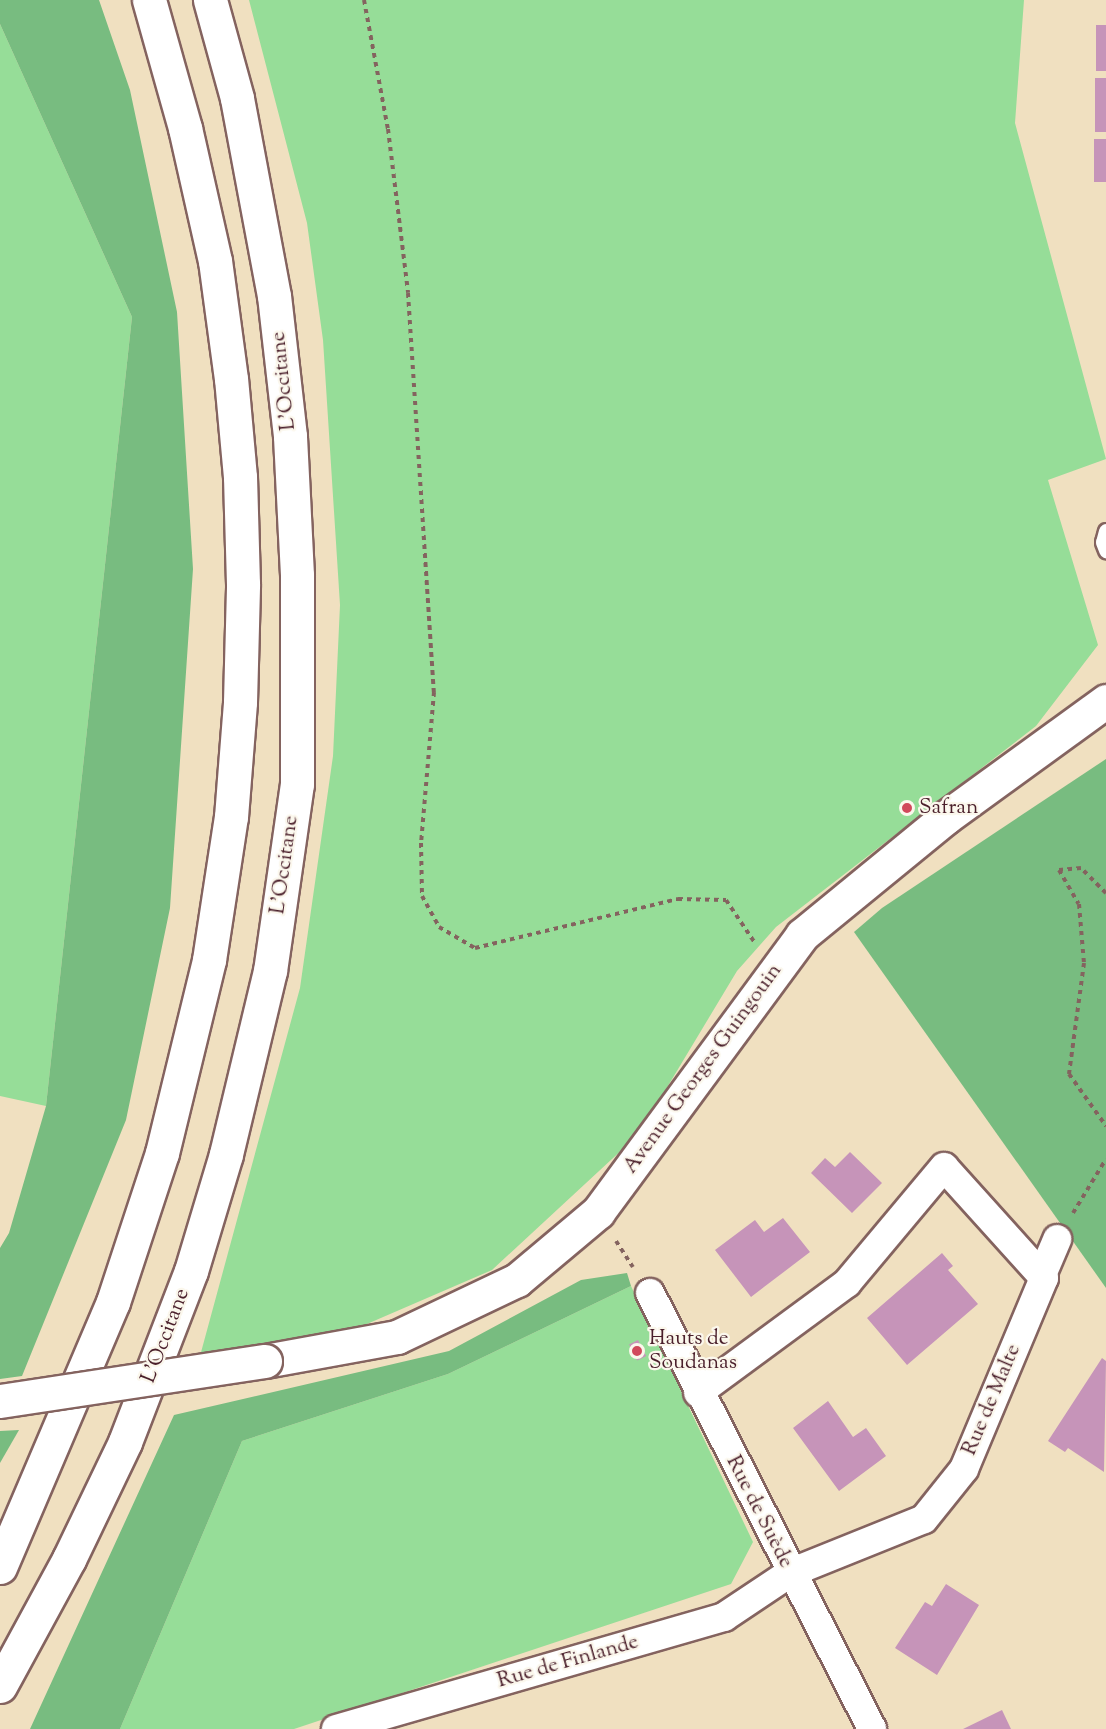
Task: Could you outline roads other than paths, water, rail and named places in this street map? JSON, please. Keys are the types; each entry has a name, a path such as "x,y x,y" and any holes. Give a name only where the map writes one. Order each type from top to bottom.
{"main road":[{"path":"0,1567 113,1302 162,1153 208,960 231,817 240,702 243,584 240,477 231,379 212,250 186,128 149,0"},
{"name":"L'Occitane","path":"0,1686 69,1559 125,1442 191,1271 226,1154 270,971 297,784 297,575 290,436 272,284 237,98 210,0"},
{"name":"Avenue Georges Guingouin","path":"0,1401 265,1361 396,1336 517,1280 598,1212 802,935 891,862 1106,701"}],"street":[{"path":"698,1393 847,1283 944,1167 1042,1275"},
{"name":"Rue de Malte","path":"790,1573 924,1519 964,1469 1044,1278 1042,1275 1057,1239"},
{"name":"Rue de Suède","path":"650,1293 698,1393 872,1729"},
{"name":"Rue de Finlande","path":"336,1729 724,1617 790,1573"}],"lane":[{"path":"1106,531 1103,542 1106,550"}],"place":[{"name":"Safran","path":"907,808"},
{"name":"Hauts de Soudanas","path":"637,1351"}]}
